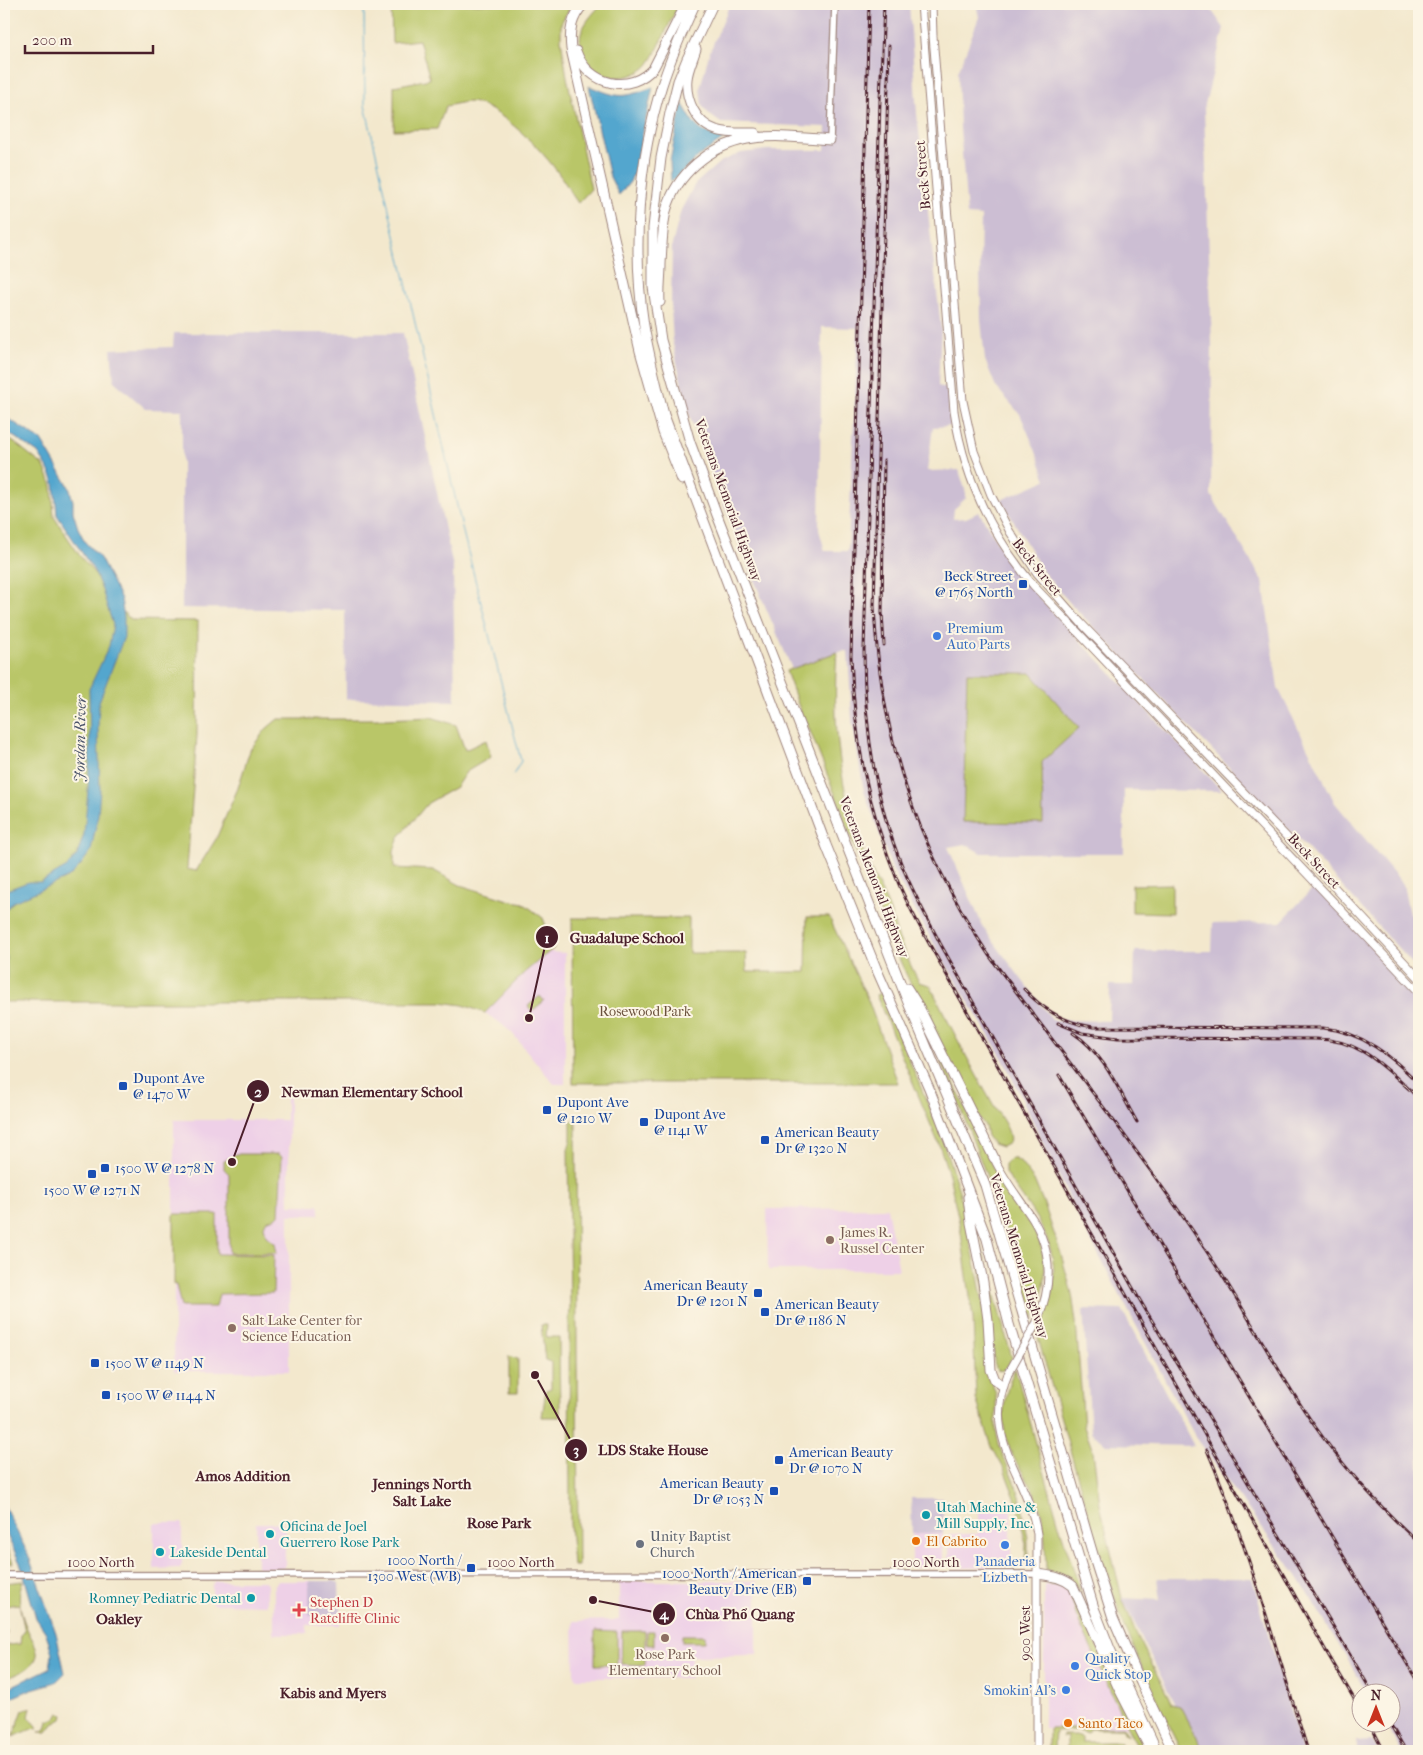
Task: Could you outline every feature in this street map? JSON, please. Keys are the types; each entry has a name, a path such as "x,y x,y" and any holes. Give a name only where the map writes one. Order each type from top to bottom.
{"highway":[{"path":"584,4 574,18 570,30 571,49 627,297 663,432 697,516 711,539"},
{"path":"589,4 575,25 574,42 579,60 595,78 607,83 620,84 638,80 647,75 654,67 686,4"},
{"name":"Veterans Memorial Highway","path":"695,4 668,69 649,140 642,194 638,258 644,324 660,400 673,441 830,854 876,968 929,1088 987,1239 1009,1324 1094,1608 1114,1658 1157,1751"},
{"path":"714,4 697,46 687,78 687,94 691,106 701,121 714,130 732,133 831,137"},
{"name":"Veterans Memorial Highway","path":"714,4 678,81 661,158 653,228 653,287 661,340 690,442 717,515 909,1005 985,1185 1113,1618 1173,1751"},
{"path":"661,340 662,237 667,210 680,182 699,161 727,144 748,139 770,137 831,137"},
{"path":"895,968 919,1008 994,1158"},
{"path":"965,1180 971,1223 983,1282 988,1320 991,1370 995,1380 1003,1386"},
{"path":"1038,1574 1065,1580 1073,1586 1118,1687 1151,1751"}],"main road":[{"name":"Beck Street","path":"921,4 954,411 964,460 984,512 1006,551 1033,585 1419,992"},
{"name":"Beck Street","path":"932,6 963,401 977,458 999,513 1027,560 1065,606 1309,860 1419,978"},
{"name":"900 West","path":"994,1158 1005,1180 1037,1226 1045,1248 1048,1264 1045,1301 1037,1322 1003,1386 999,1414 1002,1442 1034,1516 1037,1534 1037,1751"}],"street":[{"path":"831,137 835,4"},
{"name":"1000 North","path":"4,1575 1038,1574"}],"shaded area":[{"path":"730,4 909,4 917,114 941,328 938,386 947,388 951,426 933,427 927,471 959,470 966,498 954,509 953,519 966,518 979,512 1017,572 1222,791 1124,790 1124,853 981,853 965,844 948,847 984,929 1052,1020 1109,1021 1110,985 1134,985 1135,951 1212,951 1213,923 1281,922 1315,886 1419,998 1419,1751 1402,1751 1390,1732 1400,1732 1400,1682 1361,1682 1298,1577 1197,1440 1078,1216 1003,1059 938,951 893,871 864,791 852,720 848,651 837,652 792,669 740,547 687,409 673,344 671,307 672,245 681,210 695,184 720,162 741,153 767,150 825,150 826,127 721,123 702,106 700,88 709,54","holes":["822,327 858,328 848,551 825,551 819,530","1031,673 1079,728 1042,762"]},
{"path":"976,4 1207,4 1224,28 1204,108 1212,345 1211,495 1263,581 1278,688 1335,803 1403,884 1409,914 1419,910 1419,971 1308,849 1071,604 1044,573 1001,500 1046,480 1020,414 996,387 985,360 981,320 981,216 967,215 960,128 958,72 979,17"},
{"path":"174,333 403,333 453,567 455,701 346,699 345,610 182,608 182,410 146,409 114,381 111,349 173,347"},
{"path":"549,952 565,953 565,1084 554,1084 512,1033 485,1013 525,972"},
{"path":"286,1094 289,1094 289,1205 319,1205 319,1215 289,1215 289,1371 174,1371 174,1120 286,1120"},
{"name":"James R. Russel Center","path":"887,1208 899,1270 768,1270 767,1209"},
{"path":"1083,1309 1122,1310 1194,1446 1106,1444 1091,1432"},
{"path":"911,1498 943,1498 943,1534 912,1534"},
{"path":"978,1507 1011,1507 1011,1563 1009,1567 953,1568 949,1565 949,1534 978,1534"},
{"path":"154,1523 182,1523 182,1564 180,1568 154,1569"},
{"path":"256,1523 285,1523 285,1568 261,1569 257,1567"},
{"path":"912,1534 943,1534 943,1564 941,1567 912,1568"},
{"path":"1157,1578 1252,1578 1302,1751 1198,1751 1122,1598 1160,1600"},
{"path":"215,1581 265,1581 267,1585 267,1605 212,1604 212,1585"},
{"path":"278,1581 309,1581 309,1615 340,1615 340,1625 307,1625 307,1634 274,1634 274,1586"},
{"path":"309,1581 335,1581 339,1583 340,1615 309,1615"},
{"name":"Rose Park Elementary School","path":"619,1581 757,1581 757,1655 691,1656 691,1678 576,1678 574,1673 573,1621 619,1620"},
{"path":"1044,1585 1064,1586 1069,1593 1075,1613 1126,1727 1044,1728"},
{"path":"1372,1740 1378,1751 1357,1751 1357,1741"}],"green space":[{"path":"391,4 572,4 561,23 561,39 567,77 591,189 578,203 562,177 531,142 505,119 479,104 465,102 446,106 437,129 394,130 394,86 430,79 419,40 392,43"},
{"path":"602,4 680,4 645,68 637,73 619,77 602,74 595,69 580,46 580,37 584,27"},
{"path":"4,436 44,466 52,486 54,517 80,556 95,574 107,595 131,620 198,621 197,735 187,869 196,871 216,839 238,788 250,750 266,729 278,719 431,717 456,725 465,750 486,740 491,757 466,772 456,787 428,803 399,837 394,851 394,868 433,870 460,885 523,903 543,918 554,948 525,972 485,1013 463,1005 441,1002 4,1002"},
{"path":"837,652 836,704 839,756 843,782 856,832 889,908 902,946 919,982 930,985 1007,1129 1010,1139 1009,1143 1002,1147 993,1144 987,1136 985,1126 975,1111 896,952 786,671"},
{"path":"967,673 1031,673 1079,728 1042,762 1043,823 963,822"},
{"path":"1172,884 1172,913 1132,912 1132,885"},
{"name":"Rosewood Park","path":"807,917 829,917 868,1000 898,1083 573,1083 572,918 689,918 689,953 746,953 747,972 806,972"},
{"path":"881,993 940,1133 959,1190 983,1303 989,1376 996,1394 996,1431 1000,1448 1020,1496 1028,1538 1028,1565 1025,1562 1026,1544 1017,1503 1004,1469 992,1447 976,1399 973,1318 960,1226 949,1175 940,1147 876,995"},
{"path":"540,996 544,1001 532,1011 528,1006"},
{"path":"943,1060 998,1178 1040,1242 1045,1265 1045,1281 1033,1320 1003,1219 959,1104 940,1061"},
{"path":"571,1121 576,1121 578,1566 573,1566 570,1524 568,1149 571,1140"},
{"path":"235,1154 279,1154 282,1157 279,1215 266,1221 264,1226 266,1236 275,1243 277,1253 229,1253 229,1174 224,1169 224,1160 231,1158"},
{"path":"1010,1159 1020,1162 1034,1180 1061,1254 1072,1294 1084,1427 1093,1451 1100,1505 1122,1598 1136,1633 1172,1704 1180,1706 1204,1751 1182,1751 1150,1686 1122,1620 1098,1548 1036,1331 1047,1307 1053,1285 1050,1247 1032,1211 1005,1173 1005,1165"},
{"path":"174,1214 217,1214 217,1254 274,1255 273,1293 219,1294 216,1307 181,1307 176,1285 174,1285"},
{"path":"981,1246 1012,1358 1006,1367 1000,1371 995,1367 978,1247"},
{"path":"541,1325 547,1325 546,1337 559,1337 560,1417 542,1417 546,1390 551,1388 551,1362 545,1360"},
{"path":"509,1356 518,1359 518,1393 509,1393"},
{"path":"1015,1368 1060,1528 1082,1595 1070,1578 1046,1570 1044,1531 1039,1503 1033,1489 1014,1459 1008,1443 1004,1421 1005,1400"},
{"path":"4,1541 13,1563 4,1563"},
{"path":"1049,1580 1057,1581 1070,1588 1147,1751 1138,1751 1076,1615 1070,1593 1064,1586 1049,1585"},
{"path":"23,1581 20,1594 20,1608 26,1627 36,1646 37,1655 34,1662 28,1667 18,1674 4,1679 4,1630 7,1631 5,1642 8,1645 20,1644 21,1635 25,1631 19,1604 6,1606 6,1603 4,1603 4,1583"},
{"path":"595,1631 617,1632 617,1665 595,1665"},
{"path":"622,1631 645,1631 645,1665 621,1664"},
{"path":"647,1631 654,1631 654,1645 647,1645"},
{"path":"682,1635 705,1635 705,1642 682,1642"},
{"path":"31,1707 29,1717 37,1726 37,1729 34,1728 13,1737 23,1710"},
{"path":"59,1713 63,1715 62,1719 53,1724 47,1732 39,1732 46,1729 48,1721 56,1718"},
{"path":"1123,1727 1128,1736 1124,1733 1123,1729 1089,1729 1087,1733 1078,1730 1055,1731 1054,1751 1049,1751 1049,1728"},
{"path":"1063,1735 1082,1737 1082,1742 1120,1742 1125,1751 1067,1751 1067,1737 1062,1737"}],"water":[{"path":"589,86 621,96 634,94 653,87 635,169 630,182 619,195 610,177"},
{"path":"682,103 698,128 708,134 725,138 699,156 671,182 670,161"},
{"path":"4,416 41,440 69,487 78,528 85,542 100,558 121,599 124,637 99,702 100,790 98,815 91,851 69,877 13,902 4,912 4,893 7,890 28,882 41,882 67,867 77,855 84,834 88,790 90,746 89,689 109,646 113,625 94,571 57,515 54,482 47,467 38,453 4,430"},
{"path":"4,942 7,971 4,1000"},
{"path":"4,1505 28,1554 56,1633 65,1673 56,1682 32,1689 4,1701 4,1690 50,1668 52,1654 46,1633 36,1618 21,1565 4,1529"}],"waterway":[{"path":"364,4 365,105 464,536 521,761 513,775"}],"railway":[{"path":"869,4 851,656 855,715 870,799 898,882 922,931 1350,1692"},
{"path":"884,4 864,678 873,761 885,815 903,868 940,943 1138,1297 1366,1682"},
{"path":"889,46 874,606 884,700 906,788 941,872 988,954 1183,1216 1223,1276 1314,1425 1363,1487 1419,1543"},
{"path":"884,460 882,613 884,645"},
{"path":"1024,989 1039,1003 1064,1019 1093,1027 1323,1028 1337,1030 1350,1034 1376,1047 1419,1084"},
{"path":"1058,1023 1082,1033 1118,1038 1330,1040 1344,1043 1367,1054 1410,1090"},
{"path":"1073,1033 1094,1051 1110,1073 1137,1122"},
{"path":"1059,1075 1419,1684"},
{"path":"1405,1085 1419,1099"},
{"path":"1207,1450 1249,1561 1308,1751"},
{"path":"1374,1732 1384,1751"},
{"path":"1395,1732 1406,1751"}],"place":[{"name":"Beck Street @ 1765 North","path":"1023,584"},
{"name":"Premium Auto Parts","path":"937,636"},
{"name":"Guadalupe School","path":"529,1018"},
{"name":"Dupont Ave @ 1470 W","path":"123,1086"},
{"name":"Dupont Ave @ 1210 W","path":"547,1110"},
{"name":"Dupont Ave @ 1141 W","path":"644,1122"},
{"name":"American Beauty Dr @ 1320 N","path":"765,1140"},
{"name":"Newman Elementary School","path":"232,1162"},
{"name":"1500 W @ 1278 N","path":"105,1168"},
{"name":"1500 W @ 1271 N","path":"92,1174"},
{"name":"James R. Russel Center","path":"830,1240"},
{"name":"American Beauty Dr @ 1201 N","path":"758,1293"},
{"name":"American Beauty Dr @ 1186 N","path":"765,1312"},
{"name":"Salt Lake Center for Science Education","path":"232,1328"},
{"name":"1500 W @ 1149 N","path":"95,1363"},
{"name":"LDS Stake House","path":"535,1375"},
{"name":"1500 W @ 1144 N","path":"106,1395"},
{"name":"American Beauty Dr @ 1070 N","path":"779,1460"},
{"name":"American Beauty Dr @ 1053 N","path":"774,1491"},
{"name":"Utah Machine & Mill Supply, Inc.","path":"926,1515"},
{"name":"Oficina de Joel Guerrero Rose Park","path":"270,1534"},
{"name":"El Cabrito","path":"916,1541"},
{"name":"Unity Baptist Church","path":"640,1544"},
{"name":"Panaderia Lizbeth","path":"1005,1545"},
{"name":"Lakeside Dental","path":"160,1552"},
{"name":"1000 North / 1300 West (WB)","path":"471,1568"},
{"name":"1000 North / American Beauty Drive (EB)","path":"807,1581"},
{"name":"Romney Pediatric Dental","path":"251,1598"},
{"name":"Chùa Phổ Quang","path":"593,1600"},
{"name":"Stephen D Ratcliffe Clinic","path":"299,1610"},
{"name":"Rose Park Elementary School","path":"665,1638"},
{"name":"Quality Quick Stop","path":"1075,1666"},
{"name":"Smokin' Al's","path":"1066,1690"},
{"name":"Santo Taco","path":"1068,1723"}],"district":[{"name":"Amos Addition","path":"243,1476"},
{"name":"Jennings North Salt Lake","path":"422,1492"},
{"name":"Rose Park","path":"499,1523"},
{"name":"Oakley","path":"119,1619"},
{"name":"Kabis and Myers","path":"333,1693"}],"water label":[{"name":"Jordan River","path":"80,739"}]}
